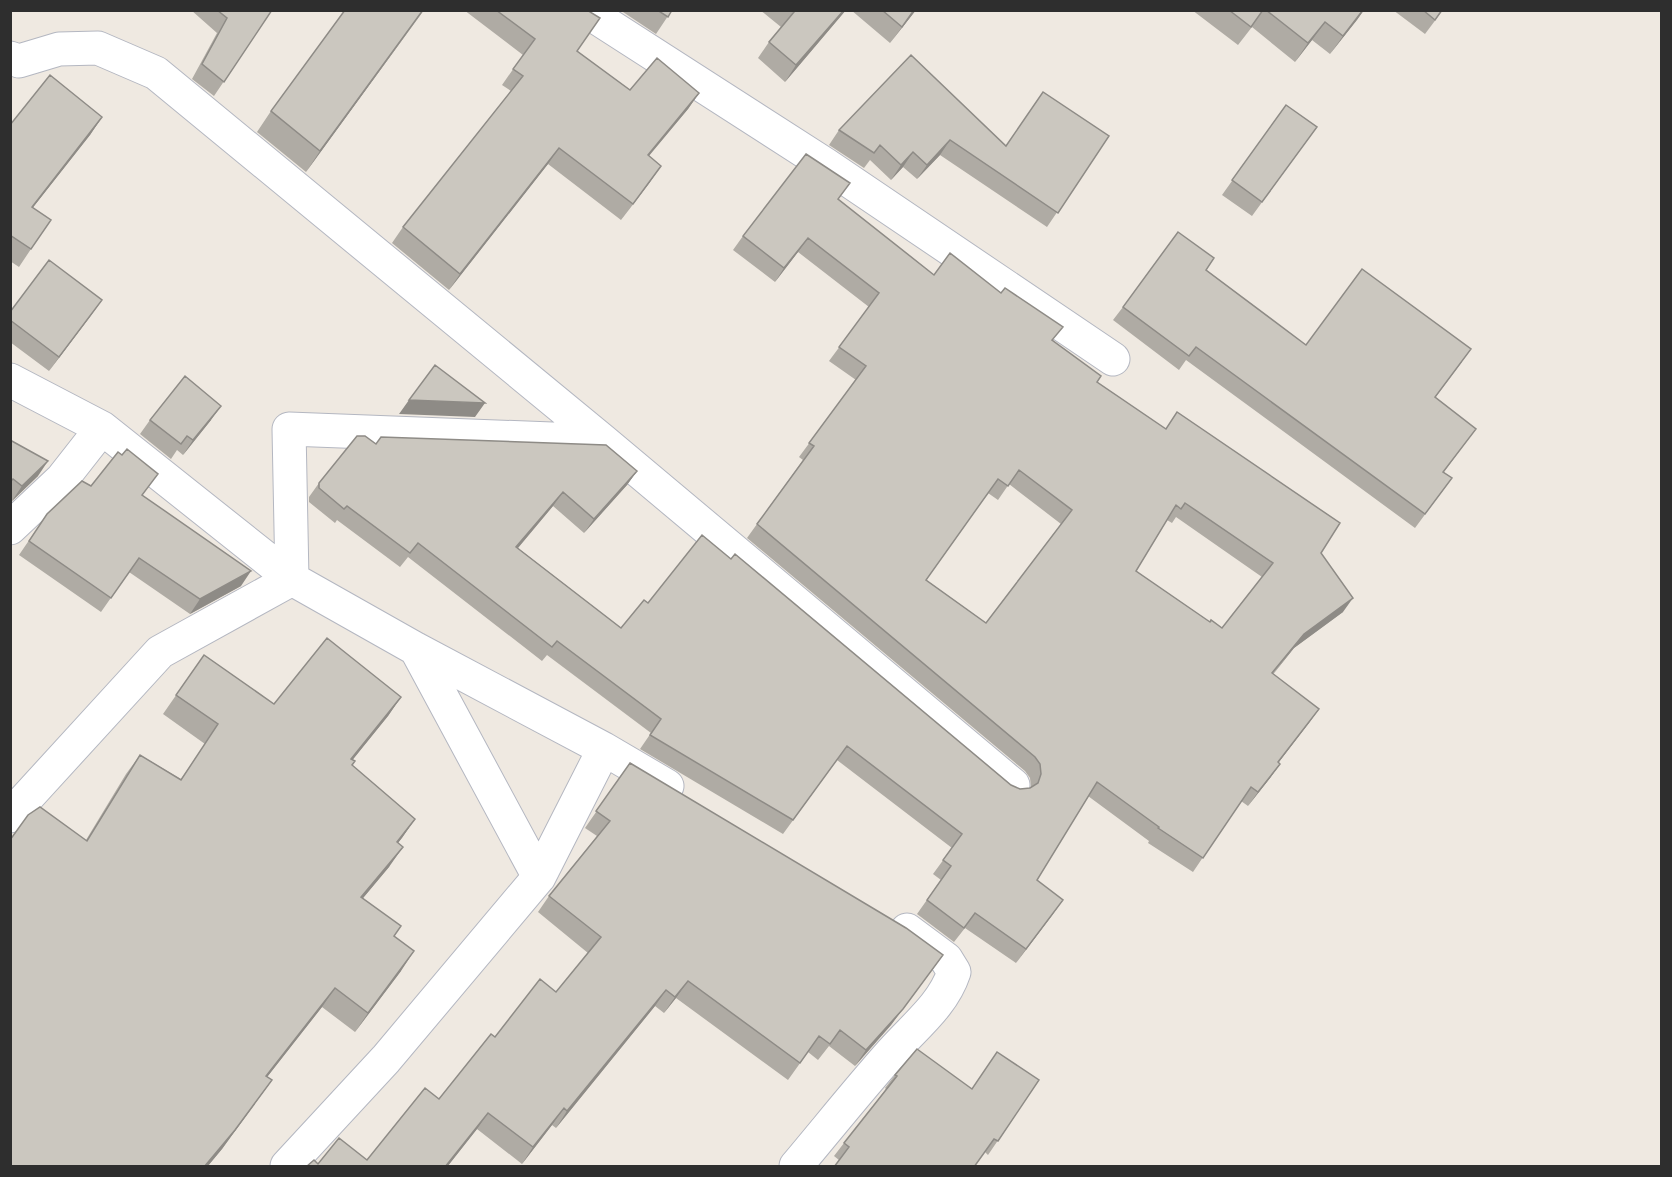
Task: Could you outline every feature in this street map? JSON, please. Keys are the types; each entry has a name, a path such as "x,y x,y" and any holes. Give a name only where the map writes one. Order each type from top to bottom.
{"street":[{"path":"585,10 826,165 1113,359"},
{"path":"10,58 19,61 59,49 98,48 156,73 603,441 1013,785"},
{"path":"10,380 102,428 292,579 416,649 604,749 695,803"},
{"path":"10,528 62,479 102,428"},
{"path":"292,579 289,429 603,441"},
{"path":"10,816 160,652 292,579"},
{"path":"416,649 539,877"},
{"path":"287,1167 386,1059 539,877 604,749"},
{"path":"796,1167 949,988 954,972 946,959 885,917"}],"building":[{"path":"217,10 272,10 224,82 202,64 227,18"},
{"path":"345,10 423,10 320,151 271,111"},
{"path":"496,10 587,10 600,18 577,51 630,90 657,58 699,93 648,155 661,166 633,204 559,148 460,274 403,227 523,76 513,69 535,39"},
{"path":"657,10 672,10 668,17"},
{"path":"792,10 844,10 796,65 769,42 794,12"},
{"path":"882,10 914,10 902,27"},
{"path":"1229,10 1263,10 1251,27"},
{"path":"1266,10 1363,10 1343,36 1325,22 1308,43"},
{"path":"1423,10 1442,10 1435,20"},
{"path":"911,55 1006,146 1043,92 1109,136 1058,213 950,140 927,165 913,152 901,165 880,145 874,153 839,130"},
{"path":"50,75 102,117 32,207 51,220 31,249 10,235 10,125"},
{"path":"1286,105 1317,127 1262,202 1232,180"},
{"path":"806,154 850,183 838,199 934,275 950,253 1001,293 1005,288 1063,327 1052,340 1101,376 1097,382 1166,429 1177,412 1340,523 1321,553 1353,598 1304,634 1272,673 1319,709 1258,792 1251,787 1203,858 1158,828 1097,782 1037,880 1063,900 1026,949 975,913 964,928 927,900 951,866 943,860 962,834 847,746 793,820 650,735 661,719 557,641 552,647 418,543 410,553 347,506 344,509 319,488 319,483 357,436 365,436 376,444 381,437 606,445 637,471 594,519 563,492 516,547 621,628 644,600 648,603 702,535 731,559 735,554 1011,785 1020,789 1030,788 1038,783 1041,774 1040,764 1035,757 757,524 814,446 809,443 866,366 839,347 879,293 808,238 784,268 743,236","holes":["1019,470 1072,510 986,623 926,580 998,479 1008,486","1185,503 1273,563 1222,628 1136,571 1176,505 1181,509"]},
{"path":"1178,232 1214,258 1206,270 1306,345 1362,269 1471,349 1435,397 1476,429 1443,472 1452,478 1425,514 1196,347 1189,356 1123,307"},
{"path":"49,260 102,300 59,357 10,320 10,312"},
{"path":"435,365 485,403 409,400"},
{"path":"185,376 221,406 193,440 187,436 181,444 150,420"},
{"path":"10,440 48,461 22,486 13,479 10,482"},
{"path":"127,449 158,474 142,495 251,571 200,599 139,558 111,598 29,541 47,514 82,481 91,486 118,452 122,455"},
{"path":"327,638 401,697 351,759 355,761 352,765 415,819 397,842 403,847 361,897 401,926 394,936 414,951 368,1013 335,988 266,1076 272,1080 204,1167 10,1167 10,840 28,815 40,807 87,841 140,755 181,780 218,724 176,695 204,655 274,704"},
{"path":"630,763 906,928 943,955 903,1009 866,1050 840,1030 830,1044 819,1036 800,1063 688,981 675,997 666,990 567,1111 564,1108 533,1147 488,1113 445,1167 306,1167 314,1160 318,1164 339,1138 367,1160 425,1088 439,1099 491,1034 495,1037 540,979 556,992 601,937 549,896 610,821 596,811"},
{"path":"917,1049 972,1089 997,1052 1039,1080 998,1141 994,1139 974,1167 834,1167 849,1147 844,1143"}]}
